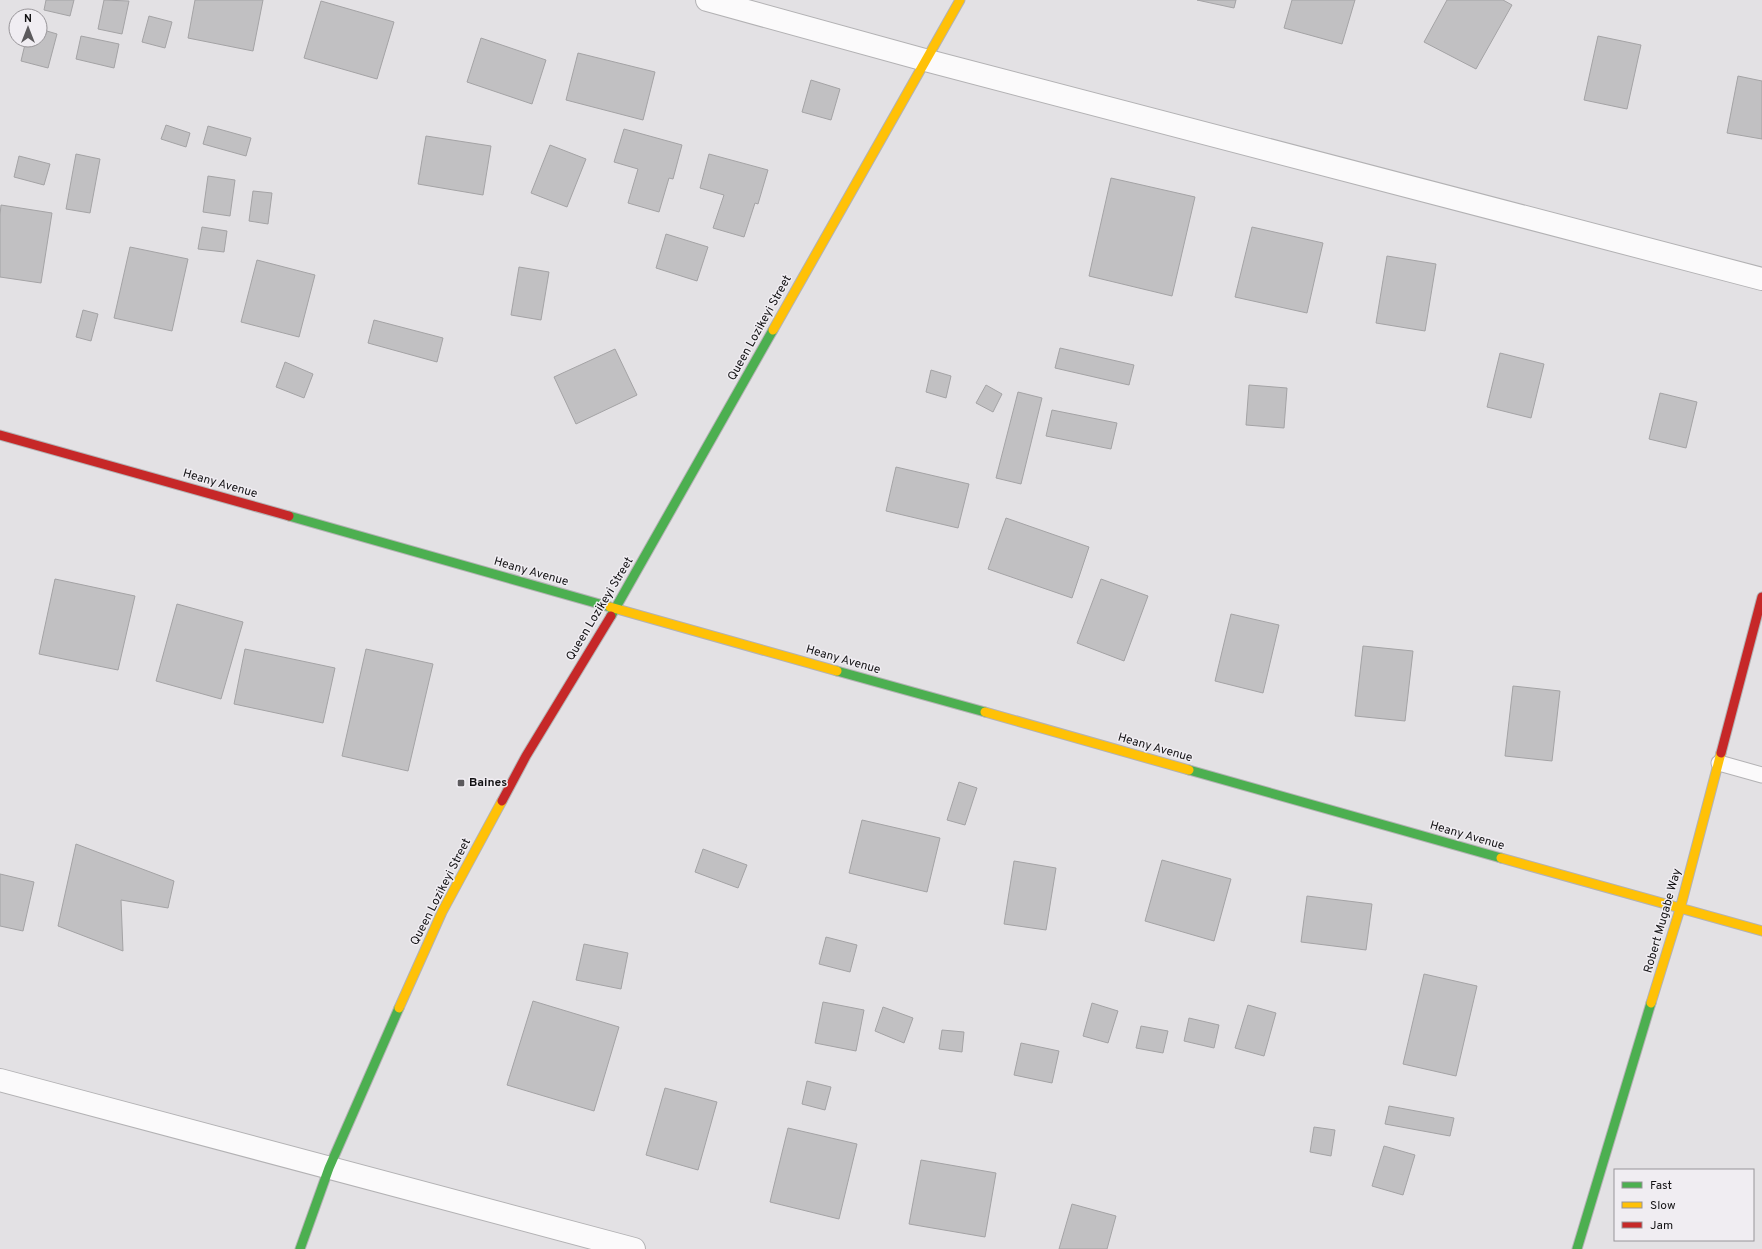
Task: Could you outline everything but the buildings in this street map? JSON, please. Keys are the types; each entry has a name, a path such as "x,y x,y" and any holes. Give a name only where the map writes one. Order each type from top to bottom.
{"street":[{"path":"707,0 925,60 1762,279"},
{"name":"Queen Lozikeyi Street","path":"300,1249 328,1168 442,912 526,756 616,608 960,0"},
{"name":"Heany Avenue","path":"0,435 1762,931"},
{"name":"Robert Mugabe Way","path":"1577,1249 1680,909 1762,597"},
{"path":"0,1080 634,1249"}],"lane":[{"path":"1719,763 1762,775"}],"traffic: fast":[{"path":"611,616 773,330"},
{"path":"289,516 610,607"},
{"path":"837,671 985,712"},
{"path":"1189,770 1501,858"},
{"path":"1577,1249 1651,1003"},
{"path":"300,1249 329,1168 399,1008"}],"traffic: slow":[{"path":"773,330 960,0"},
{"path":"610,607 837,671"},
{"path":"985,712 1189,770"},
{"path":"1651,1003 1680,909 1721,753"},
{"path":"399,1008 442,912 502,801"},
{"path":"1501,858 1762,931"}],"traffic: jam":[{"path":"0,435 289,516"},
{"path":"1721,753 1762,597"},
{"path":"502,801 526,756 611,616"}],"place":[{"name":"Baines","path":"461,783"}]}
